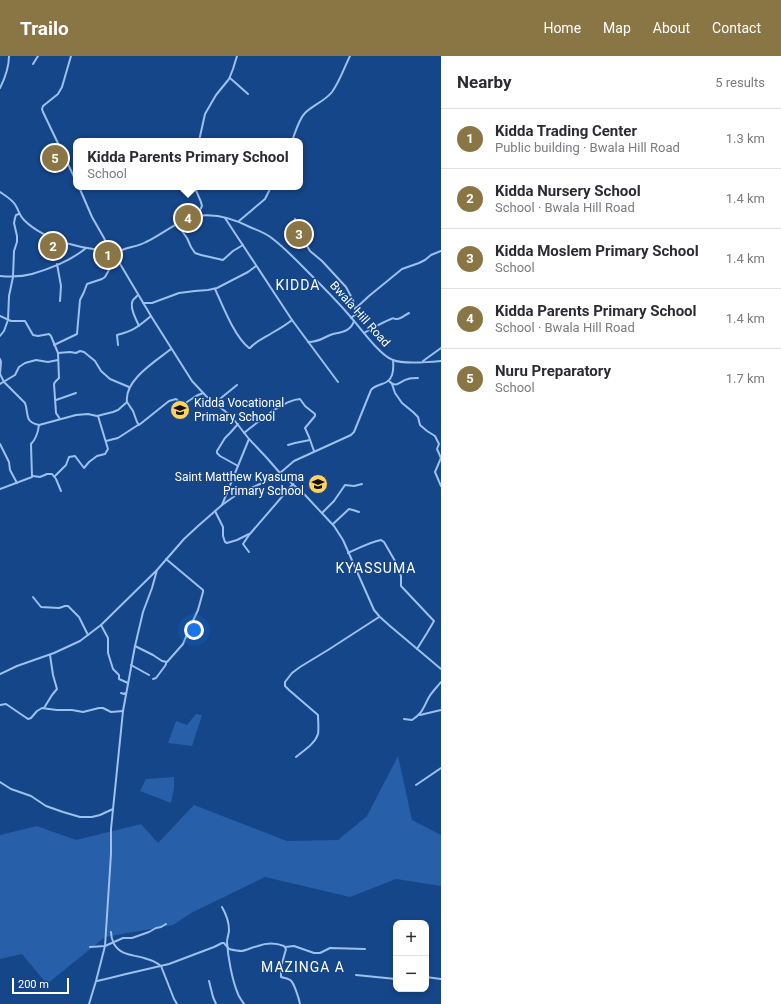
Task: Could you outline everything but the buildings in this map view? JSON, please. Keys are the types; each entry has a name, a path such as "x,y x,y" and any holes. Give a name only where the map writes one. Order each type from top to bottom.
{"street":[{"path":"0,88 7,72 9,56"},
{"path":"33,64 38,56"},
{"path":"71,56 62,87 58,94 43,106 42,109 73,175"},
{"path":"200,138 205,114 216,95 230,78 237,56"},
{"path":"293,138 303,116 308,110 328,96 334,88 350,56"},
{"path":"230,78 248,94"},
{"path":"80,190 110,251 118,260 171,349 192,381 203,393 231,416 249,439 280,472 333,524 343,540 372,606 380,617 441,669"},
{"path":"196,190 202,206 197,216"},
{"path":"239,221 265,199 270,190"},
{"name":"Bwala Hill Road","path":"0,192 12,200 19,214 32,227 53,238 86,248 110,251 132,247 146,242 177,224 197,216 213,215 224,217 239,221 264,233 298,261 331,294 381,352 392,360 393,373 389,381"},
{"path":"0,336 4,331 8,320 9,296 13,277 14,251 17,242 14,223 16,215 19,214"},
{"path":"224,217 292,320 338,382"},
{"path":"296,219 294,220 310,251 346,286 355,308 356,314 352,318"},
{"path":"177,224 195,253 201,255 223,260 243,245"},
{"path":"0,276 13,277 31,274 58,264 86,248"},
{"path":"355,308 402,269 419,263 431,255 441,251"},
{"path":"54,345 78,334 80,300 87,284 105,277 118,260"},
{"path":"58,264 61,286 60,301"},
{"path":"143,303 152,303 179,293 214,289 248,272 256,266"},
{"path":"214,289 228,320 249,348 292,320"},
{"path":"138,295 132,303 132,310 139,326"},
{"path":"364,333 377,325 381,325 394,318 401,318 409,313"},
{"path":"0,316 8,320 25,321 32,333 36,335 51,335 58,353 59,378 54,384 56,413 60,419"},
{"path":"118,346 117,335 130,332 151,316"},
{"path":"308,342 321,340 333,334 342,333 352,326 354,321"},
{"path":"422,362 441,348"},
{"path":"138,425 133,411 127,402 130,387 144,370 171,349"},
{"path":"58,353 76,353 82,351 95,361 110,379 130,387"},
{"path":"0,359 0,374 4,382 25,403 26,415 28,419 37,425 76,414 98,416 118,410 127,402"},
{"path":"0,384 16,375 19,367 31,360 48,362 58,360"},
{"path":"392,360 400,362 441,361"},
{"path":"392,384 396,385 408,379 418,378"},
{"path":"0,674 80,641 101,625 157,570 198,526 222,505 239,493 260,484 280,472 294,460 351,435 354,432 371,390 375,386 389,381 402,403 418,417 420,425 435,436 439,444 437,449 441,458 435,472 441,486"},
{"path":"216,404 237,385"},
{"path":"56,400 76,393"},
{"path":"106,441 118,438 143,423 173,399 176,399 184,404 203,393"},
{"path":"244,433 276,409 289,402 299,399 315,414 305,428 314,451"},
{"path":"55,476 66,465 69,457 75,456 84,468 97,456 105,454 108,449 98,416"},
{"path":"238,424 224,438 217,453 238,466"},
{"path":"33,476 30,444 36,439 39,425"},
{"path":"222,505 249,439"},
{"path":"288,446 310,440"},
{"path":"0,444 9,462 10,470 17,483"},
{"path":"0,489 32,478 33,476 40,477 50,474 55,476 61,491"},
{"path":"249,552 244,544 250,533 293,484"},
{"path":"322,513 334,501 345,484 354,486 362,484"},
{"path":"333,524 350,509 359,512"},
{"path":"215,511 223,526 223,536 225,542 227,543 237,540 250,533"},
{"path":"348,553 379,540 384,542 395,561 401,576 401,586 434,621 417,649"},
{"path":"135,646 162,661 167,662 183,644 190,625 198,610 203,590 166,559"},
{"path":"89,1004 105,946 111,854 111,829 123,711 131,665 143,612 157,570"},
{"path":"33,597 41,608 59,608 68,606 79,617 88,635"},
{"path":"296,757 308,748 317,737 318,715 288,690 285,686 285,682 292,673 300,667 380,617"},
{"path":"101,625 108,638 108,653 113,669 119,675 118,679 128,683"},
{"path":"44,708 57,689 50,654"},
{"path":"153,679 156,678 165,666 165,661"},
{"path":"131,665 149,676"},
{"path":"419,716 425,707 428,698 441,682"},
{"path":"121,693 124,694 126,692"},
{"path":"0,705 6,704 28,719 44,708 83,712 99,708 103,708 111,712 123,711"},
{"path":"404,719 412,720 419,716 441,710"},
{"path":"416,785 441,768"},
{"path":"0,782 12,789 31,796 46,806 80,817 92,817 113,809"},
{"path":"222,906 226,915 229,930 227,941 229,950 228,955 238,994 244,1004"},
{"path":"90,947 105,946 123,938 132,938 166,924"},
{"path":"111,932 111,936 117,949 124,954 136,955 161,966 177,1004"},
{"path":"96,981 161,966 222,943 224,943 229,950"},
{"path":"229,950 242,951 259,945 272,944 283,945 285,947 294,946 314,953 320,953 330,948 365,949"},
{"path":"285,947 286,949 281,965 281,975 283,978 294,983 300,1004"},
{"path":"356,975 393,979"},
{"path":"429,977 441,979"},
{"path":"209,981 216,1004"}],"shaded area":[{"path":"196,714 202,715 192,746 168,743 176,721 187,725"},
{"path":"398,756 412,820 441,835 441,886 396,879 350,897 265,877 193,912 173,925 105,937 47,984 22,954 0,959 0,835 37,826 76,840 141,824 158,843 194,805 287,841 338,840 367,816"},
{"path":"174,777 174,789 171,803 140,791 146,779"}],"place":[{"name":"Nuru Preparatory","path":"55,158"},
{"name":"Kidda Parents Primary School","path":"188,218"},
{"name":"Kidda Moslem Primary School","path":"299,234"},
{"name":"Kidda Nursery School","path":"53,246"},
{"name":"Kidda Trading Center","path":"108,255"},
{"name":"Kidda Vocational Primary School","path":"180,410"},
{"name":"Saint Matthew Kyasuma Primary School","path":"318,484"}],"district":[{"name":"KIDDA","path":"298,285"},
{"name":"KYASSUMA","path":"376,568"},
{"name":"MAZINGA A","path":"303,967"}]}
